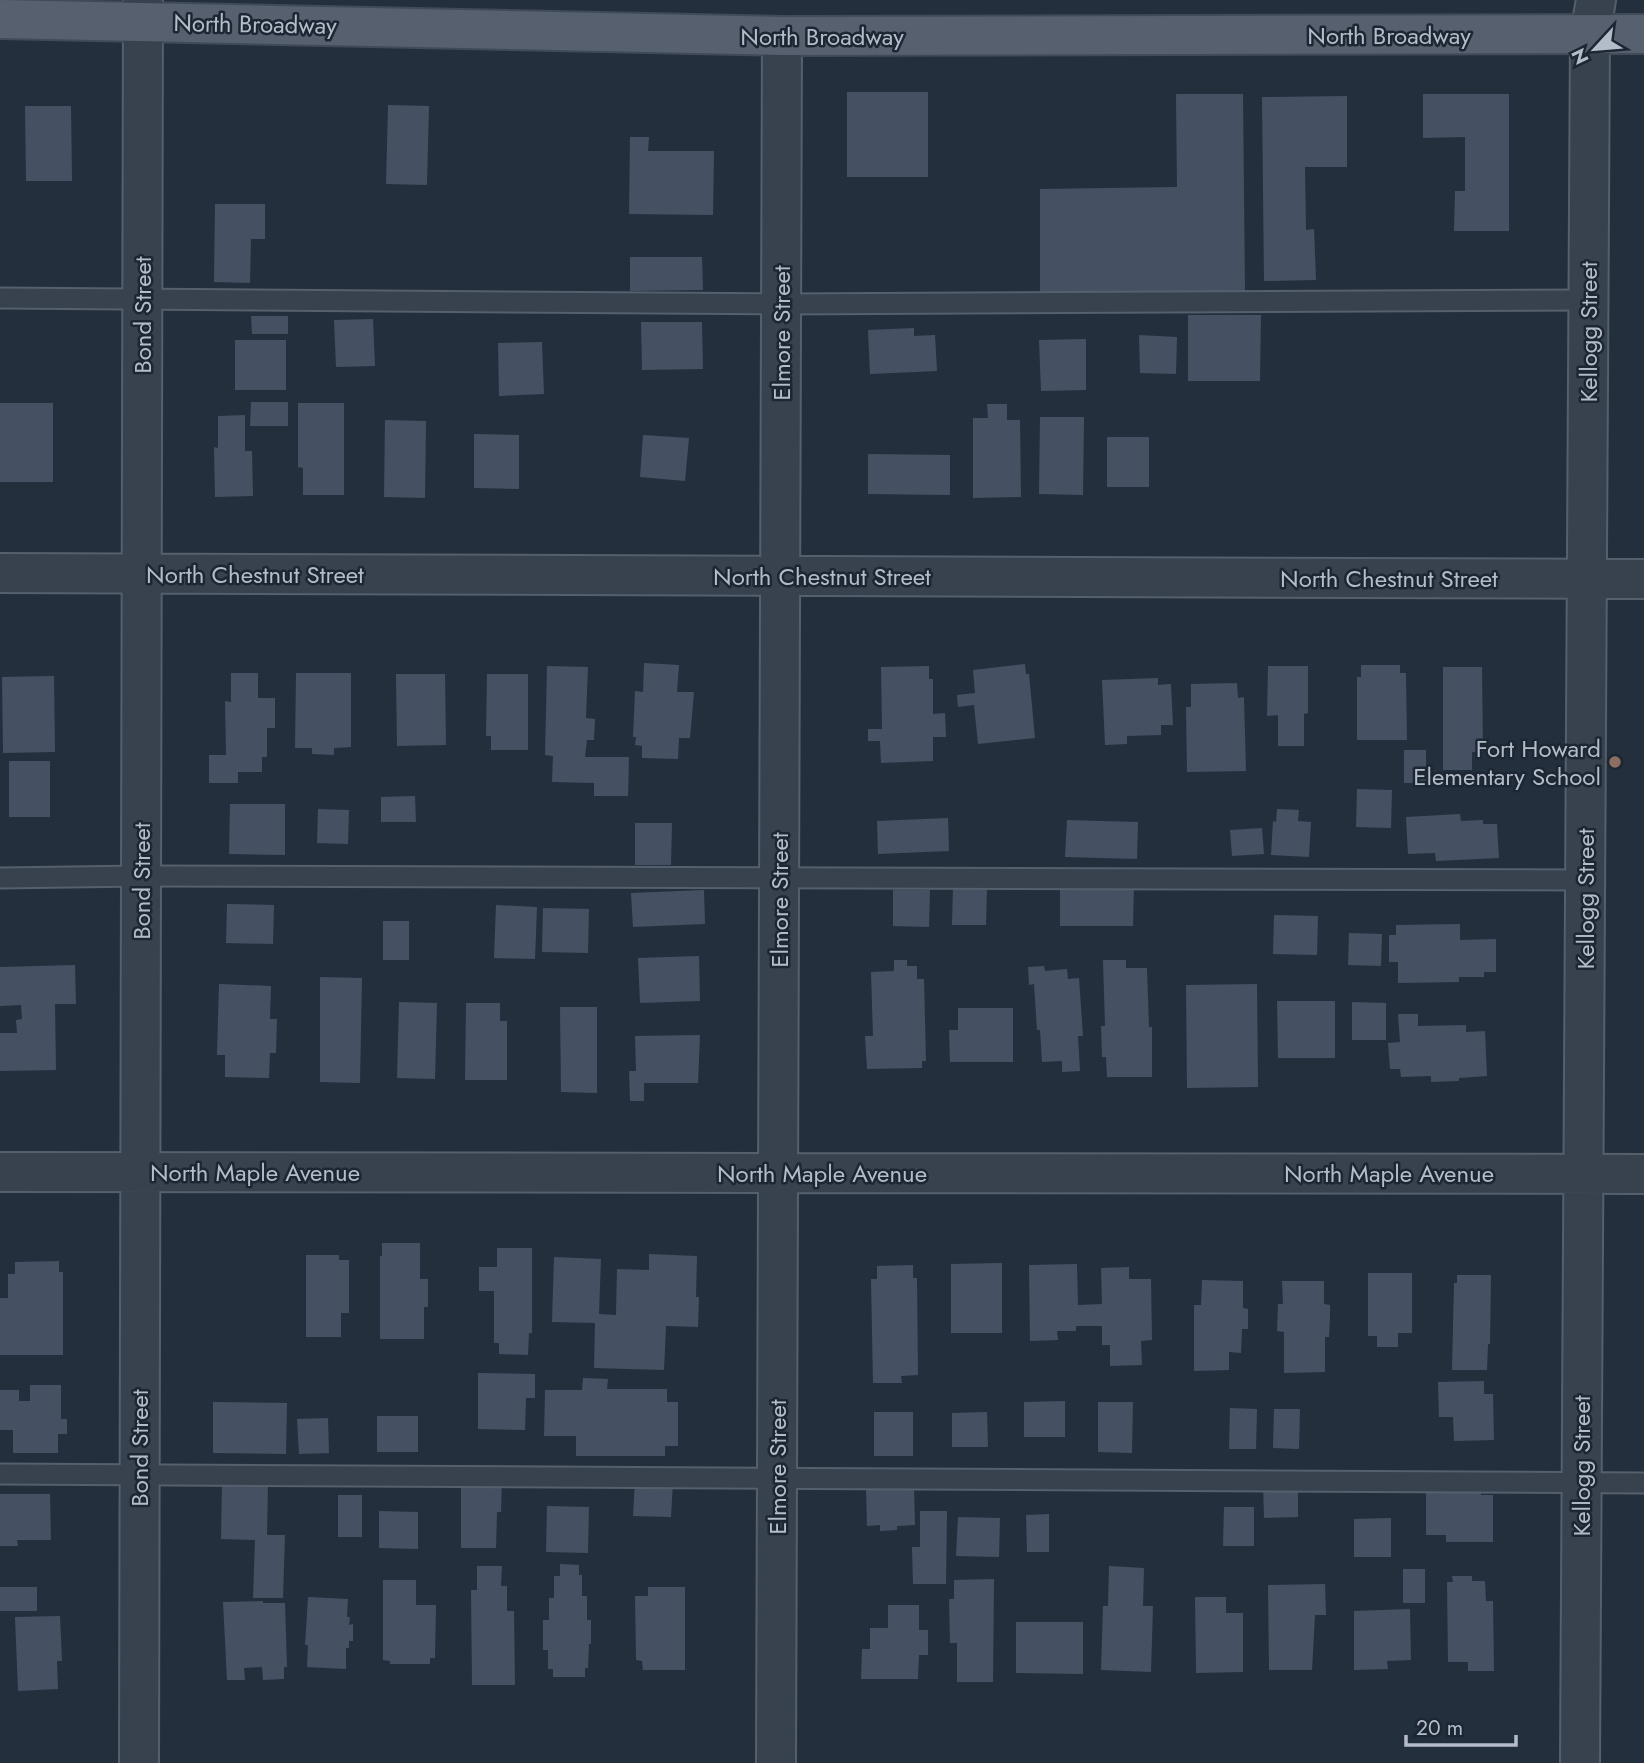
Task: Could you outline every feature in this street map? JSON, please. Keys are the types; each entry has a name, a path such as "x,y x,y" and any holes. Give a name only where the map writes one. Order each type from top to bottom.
{"main road":[{"name":"North Broadway","path":"0,19 143,11 782,36 1587,11 1644,34"}],"street":[{"name":"Bond Street","path":"139,1763 143,11"},
{"name":"Kellogg Street","path":"1580,1763 1587,579 1587,11"},
{"name":"Elmore Street","path":"776,1763 782,36"},
{"name":"North Chestnut Street","path":"0,573 1644,579"},
{"name":"North Maple Avenue","path":"0,1172 1644,1174"}],"lane":[{"path":"0,298 781,304 1588,300"},
{"path":"0,878 141,876 1585,880"},
{"path":"0,1474 1644,1483"}],"building":[{"path":"847,92 928,92 928,177 847,177"},
{"path":"1176,94 1243,94 1245,291 1040,293 1040,189 1177,187"},
{"path":"1423,94 1509,94 1509,231 1454,231 1455,191 1465,191 1465,137 1423,138"},
{"path":"1347,96 1347,167 1305,167 1306,230 1314,229 1316,280 1264,281 1262,97"},
{"path":"388,105 429,106 427,185 386,184"},
{"path":"25,106 71,106 72,181 26,181"},
{"path":"630,137 649,137 648,151 714,151 713,215 629,214"},
{"path":"215,204 265,204 265,239 251,239 250,283 214,282"},
{"path":"630,257 702,257 703,290 630,291"},
{"path":"1188,315 1261,315 1260,381 1188,381"},
{"path":"251,316 288,316 288,334 252,334"},
{"path":"373,319 375,366 336,367 334,320"},
{"path":"641,322 702,322 703,369 642,370"},
{"path":"914,328 914,336 935,335 937,371 870,374 868,330"},
{"path":"1139,335 1177,337 1176,374 1140,373"},
{"path":"1086,339 1086,390 1041,391 1039,340"},
{"path":"235,340 286,340 286,390 235,390"},
{"path":"542,342 544,394 499,396 498,343"},
{"path":"251,402 288,402 288,426 250,426"},
{"path":"0,403 53,403 53,482 0,482"},
{"path":"298,403 344,403 344,495 303,495 303,468 298,467"},
{"path":"987,404 1007,404 1007,420 1020,420 1021,497 973,498 973,418 988,418"},
{"path":"245,415 245,451 252,451 253,496 215,497 214,447 218,448 218,416"},
{"path":"1040,417 1084,417 1083,495 1039,494"},
{"path":"385,420 426,421 425,498 384,497"},
{"path":"474,434 519,435 519,489 474,488"},
{"path":"643,435 689,438 685,481 640,477"},
{"path":"1107,437 1149,437 1149,487 1107,487"},
{"path":"868,454 950,455 950,495 868,494"},
{"path":"644,663 679,665 677,692 694,692 690,738 679,738 678,759 642,758 642,746 635,745 635,691 643,692"},
{"path":"1025,664 1026,674 1029,674 1035,738 978,744 974,705 958,707 957,695 975,693 973,670"},
{"path":"1361,665 1400,665 1400,673 1406,673 1407,740 1357,740 1357,677 1361,677"},
{"path":"547,666 588,667 586,718 595,719 594,740 587,740 585,757 629,757 628,796 594,796 594,783 552,782 553,756 545,755"},
{"path":"929,666 929,679 933,679 933,714 945,713 946,737 933,737 933,761 881,763 880,741 868,741 868,729 882,729 881,667"},
{"path":"1268,666 1308,666 1308,713 1304,714 1304,746 1278,746 1278,715 1267,716"},
{"path":"1443,667 1482,667 1483,752 1472,752 1472,770 1443,770"},
{"path":"231,673 258,673 258,698 275,698 275,728 267,728 267,757 262,757 262,772 238,772 238,783 209,783 209,755 226,755 225,701 231,702"},
{"path":"296,673 351,673 351,747 334,748 334,755 312,754 312,748 295,748"},
{"path":"396,674 445,674 446,745 397,746"},
{"path":"487,674 528,674 528,750 491,750 491,736 486,736"},
{"path":"54,676 55,752 3,753 2,677"},
{"path":"1158,678 1158,685 1171,684 1173,725 1161,725 1161,735 1127,736 1127,744 1105,745 1102,680"},
{"path":"1237,683 1238,698 1244,697 1246,771 1187,772 1186,707 1191,707 1191,684"},
{"path":"1404,750 1426,750 1426,783 1404,783"},
{"path":"9,761 50,761 50,817 9,817"},
{"path":"1357,789 1392,790 1391,828 1356,827"},
{"path":"415,796 416,822 381,822 381,797"},
{"path":"230,804 285,804 285,855 229,854"},
{"path":"318,809 349,810 348,844 317,843"},
{"path":"1277,809 1299,810 1298,821 1311,822 1309,857 1271,855 1273,821 1276,822"},
{"path":"1460,814 1461,821 1483,820 1483,824 1497,824 1499,858 1436,861 1435,853 1408,854 1406,817"},
{"path":"948,818 949,851 878,854 877,821"},
{"path":"1067,820 1138,822 1137,859 1065,857"},
{"path":"635,823 672,823 671,865 635,865"},
{"path":"1262,828 1264,854 1232,856 1230,830"},
{"path":"1060,883 1134,883 1133,926 1060,926"},
{"path":"953,887 987,887 986,925 952,925"},
{"path":"704,890 705,924 633,927 631,893"},
{"path":"893,890 930,890 929,927 893,926"},
{"path":"227,904 274,905 273,944 226,943"},
{"path":"496,905 537,907 535,959 494,958"},
{"path":"543,908 589,909 588,953 542,952"},
{"path":"1274,915 1318,916 1317,955 1273,954"},
{"path":"383,921 409,921 409,960 383,960"},
{"path":"1460,924 1460,940 1496,939 1496,972 1484,972 1484,977 1459,977 1459,982 1398,983 1398,962 1389,962 1389,935 1396,935 1396,925"},
{"path":"1349,933 1382,934 1381,966 1348,965"},
{"path":"699,956 700,1001 640,1003 638,958"},
{"path":"894,960 907,960 907,966 917,966 917,979 924,979 926,1061 922,1061 922,1068 867,1069 865,1036 873,1036 871,972 894,971"},
{"path":"1103,960 1126,960 1126,968 1147,968 1149,1027 1152,1027 1152,1077 1107,1077 1106,1057 1102,1057 1101,1026 1105,1026"},
{"path":"75,965 76,1004 55,1004 56,1070 0,1071 0,1033 17,1033 16,1020 22,1019 21,1005 0,1006 0,967"},
{"path":"1044,966 1045,971 1067,969 1068,979 1079,978 1083,1036 1078,1036 1080,1071 1062,1072 1062,1061 1042,1062 1034,984 1029,985 1028,967"},
{"path":"320,977 362,978 360,1083 320,1082"},
{"path":"219,984 271,986 270,1019 277,1019 276,1053 270,1053 269,1078 225,1077 225,1055 217,1055"},
{"path":"1257,984 1258,1087 1187,1088 1186,985"},
{"path":"1277,1001 1335,1001 1335,1058 1278,1058"},
{"path":"399,1002 437,1003 435,1079 397,1078"},
{"path":"1352,1002 1386,1003 1386,1040 1352,1040"},
{"path":"466,1003 500,1003 500,1021 507,1021 507,1080 465,1080"},
{"path":"560,1007 597,1007 597,1093 561,1092"},
{"path":"958,1008 1013,1008 1013,1062 950,1062 949,1030 958,1030"},
{"path":"1398,1014 1418,1014 1418,1026 1466,1025 1466,1032 1485,1031 1487,1076 1431,1082 1431,1076 1401,1077 1400,1069 1390,1069 1388,1043 1400,1042"},
{"path":"700,1035 698,1083 644,1083 644,1101 630,1101 629,1071 636,1071 635,1036"},
{"path":"382,1243 420,1243 420,1279 428,1279 428,1307 424,1307 424,1339 380,1339"},
{"path":"497,1248 532,1248 532,1333 529,1333 528,1355 499,1354 499,1343 494,1343 494,1291 479,1291 479,1267 497,1267"},
{"path":"649,1254 697,1256 698,1327 666,1326 664,1370 594,1368 595,1323 552,1322 554,1257 601,1259 599,1314 616,1315 617,1269 649,1270"},
{"path":"306,1255 339,1255 339,1260 349,1260 349,1313 341,1313 341,1337 306,1337"},
{"path":"59,1261 59,1272 63,1272 63,1355 0,1355 0,1298 8,1298 8,1274 15,1274 15,1262"},
{"path":"1002,1263 1002,1333 951,1333 951,1264"},
{"path":"1077,1264 1078,1305 1102,1304 1101,1268 1129,1267 1129,1279 1151,1279 1152,1340 1141,1341 1142,1365 1110,1366 1110,1345 1102,1345 1102,1326 1076,1326 1076,1331 1057,1331 1058,1340 1030,1341 1029,1265"},
{"path":"913,1265 913,1278 917,1278 918,1375 901,1376 902,1383 873,1383 871,1279 877,1279 877,1266"},
{"path":"1368,1273 1412,1273 1412,1333 1398,1333 1398,1347 1377,1347 1377,1336 1368,1336"},
{"path":"1457,1275 1491,1275 1487,1370 1452,1370 1454,1283 1457,1283"},
{"path":"1202,1280 1243,1281 1243,1308 1248,1309 1248,1329 1242,1329 1241,1353 1229,1352 1229,1370 1194,1371 1194,1305 1201,1305"},
{"path":"1282,1281 1324,1281 1324,1304 1330,1305 1329,1337 1325,1337 1325,1372 1284,1373 1284,1332 1277,1331 1278,1304 1283,1304"},
{"path":"478,1373 535,1374 535,1398 526,1398 525,1430 478,1429"},
{"path":"583,1378 608,1379 607,1389 667,1389 667,1402 678,1402 678,1446 665,1446 665,1456 576,1456 576,1436 544,1436 545,1390 582,1390"},
{"path":"1484,1381 1484,1394 1493,1394 1494,1440 1454,1441 1453,1417 1439,1417 1438,1382"},
{"path":"30,1385 61,1385 61,1419 67,1419 67,1434 58,1434 58,1453 13,1453 13,1430 0,1430 0,1390 19,1390 19,1401 30,1401"},
{"path":"1065,1401 1065,1437 1024,1437 1024,1402"},
{"path":"213,1402 287,1403 286,1454 213,1453"},
{"path":"1098,1402 1133,1402 1132,1453 1098,1452"},
{"path":"1230,1408 1257,1409 1256,1449 1229,1449"},
{"path":"1274,1409 1300,1409 1299,1449 1273,1448"},
{"path":"874,1412 913,1412 913,1456 874,1456"},
{"path":"987,1412 988,1447 952,1447 952,1413"},
{"path":"377,1416 418,1416 418,1452 377,1452"},
{"path":"328,1418 329,1453 299,1454 297,1419"},
{"path":"635,1479 673,1481 671,1517 633,1516"},
{"path":"461,1480 502,1480 501,1512 497,1512 496,1548 461,1548"},
{"path":"222,1481 268,1483 267,1535 285,1535 283,1598 253,1598 255,1540 221,1539"},
{"path":"1263,1483 1298,1483 1298,1517 1264,1518"},
{"path":"914,1487 915,1525 880,1531 880,1525 867,1526 866,1488"},
{"path":"1426,1489 1481,1489 1481,1495 1493,1495 1493,1542 1446,1542 1446,1535 1426,1535"},
{"path":"0,1494 50,1494 51,1540 17,1540 18,1546 0,1546"},
{"path":"338,1495 362,1495 362,1537 338,1537"},
{"path":"547,1506 589,1507 588,1553 546,1552"},
{"path":"1224,1507 1254,1507 1254,1546 1223,1546"},
{"path":"379,1511 418,1512 418,1549 379,1548"},
{"path":"920,1511 947,1511 946,1584 913,1584 912,1547 920,1547"},
{"path":"1049,1514 1049,1552 1027,1552 1026,1515"},
{"path":"958,1517 1000,1518 999,1557 956,1556"},
{"path":"1391,1518 1391,1557 1354,1557 1354,1519"},
{"path":"560,1564 579,1565 582,1596 587,1596 591,1644 585,1677 553,1677 553,1669 548,1669 548,1650 543,1650 543,1620 549,1620 549,1598 554,1598 554,1576 560,1576"},
{"path":"477,1566 502,1566 501,1586 507,1586 507,1611 514,1611 515,1685 472,1685 471,1590 477,1590"},
{"path":"1109,1566 1144,1568 1143,1606 1153,1606 1151,1672 1101,1670 1103,1606 1108,1606"},
{"path":"1403,1569 1425,1569 1425,1603 1403,1603"},
{"path":"1452,1576 1472,1576 1472,1581 1485,1581 1486,1601 1493,1601 1494,1671 1468,1671 1468,1662 1448,1662 1447,1582 1453,1582"},
{"path":"994,1579 993,1682 957,1682 957,1643 950,1643 949,1599 954,1599 954,1580"},
{"path":"383,1580 416,1580 416,1605 436,1605 435,1658 430,1658 430,1664 390,1664 390,1661 383,1660"},
{"path":"1325,1584 1326,1615 1315,1615 1312,1670 1269,1670 1268,1585"},
{"path":"0,1587 37,1587 37,1611 0,1611"},
{"path":"648,1587 685,1587 685,1670 643,1670 642,1661 636,1660 635,1596 648,1596"},
{"path":"308,1597 348,1599 347,1617 350,1617 349,1625 353,1624 353,1641 349,1641 349,1648 346,1648 346,1669 307,1667 308,1645 305,1645"},
{"path":"1195,1597 1226,1597 1226,1613 1243,1613 1243,1672 1196,1673"},
{"path":"223,1602 285,1603 287,1667 284,1667 284,1679 263,1680 262,1667 244,1668 245,1680 227,1680"},
{"path":"888,1605 919,1605 919,1630 928,1630 928,1655 919,1655 918,1679 861,1679 862,1649 870,1649 870,1628 888,1628"},
{"path":"1410,1609 1411,1660 1387,1661 1388,1669 1354,1670 1354,1611"},
{"path":"60,1616 62,1661 57,1661 58,1689 18,1691 15,1617"},
{"path":"1016,1622 1083,1622 1083,1674 1016,1673"}],"place":[{"name":"Fort Howard Elementary School","path":"1615,762"}]}
